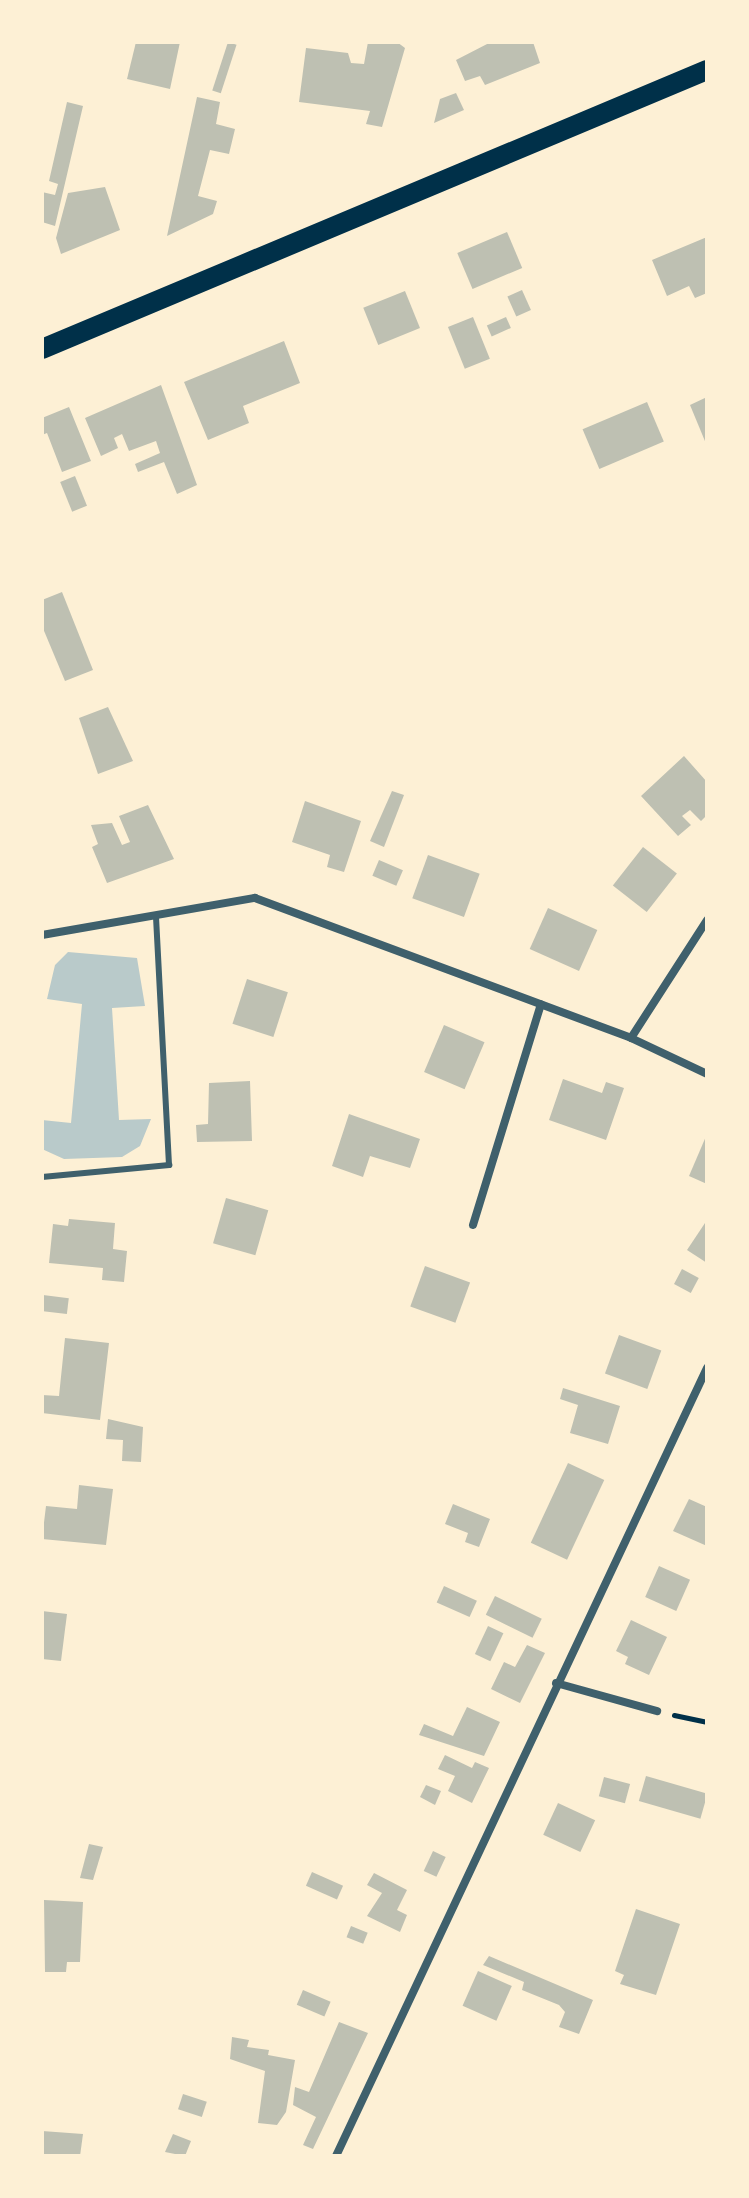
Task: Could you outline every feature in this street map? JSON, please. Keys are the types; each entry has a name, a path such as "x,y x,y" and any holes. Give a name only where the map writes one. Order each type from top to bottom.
{"main road":[{"path":"42,349 707,70"}],"street":[{"path":"42,935 255,898 631,1038 707,1074"},
{"path":"631,1038 707,920"},
{"path":"473,1225 541,1004"},
{"path":"336,2156 556,1683 707,1368"},
{"path":"556,1683 657,1711"}],"lane":[{"path":"42,1177 169,1165 156,915"}],"path":[{"path":"657,1711 707,1722"}],"shaded area":[{"path":"68,952 137,958 145,1006 112,1008 119,1120 151,1119 140,1146 122,1157 64,1159 42,1149 42,1120 71,1123 82,1004 47,999 55,965"}],"building":[{"path":"136,42 180,42 170,89 127,79"},
{"path":"228,42 237,45 221,93 212,91"},
{"path":"368,42 397,42 405,48 382,127 366,124 370,111 299,102 306,48 348,53 351,63 364,64"},
{"path":"491,42 533,42 540,63 485,85 480,76 465,81 456,60"},
{"path":"456,93 464,110 434,123 440,99"},
{"path":"197,97 220,102 216,124 235,129 229,154 210,150 198,196 217,201 213,214 167,236"},
{"path":"67,102 83,106 55,226 42,222 42,192 55,195 58,184 49,181"},
{"path":"105,187 120,230 61,254 56,238 68,193"},
{"path":"507,232 522,268 473,289 457,253"},
{"path":"707,237 707,293 695,298 689,286 667,296 652,260"},
{"path":"522,290 531,310 516,317 507,297"},
{"path":"405,291 420,328 378,345 363,308"},
{"path":"473,317 490,359 465,369 448,327"},
{"path":"506,317 511,328 492,337 487,326"},
{"path":"284,341 300,383 243,406 249,423 208,440 184,382"},
{"path":"161,385 197,485 177,494 164,462 138,472 135,464 160,453 156,441 129,451 122,434 114,438 118,448 101,456 85,418"},
{"path":"707,397 707,446 690,405"},
{"path":"647,402 664,442 599,469 583,429"},
{"path":"69,407 91,461 62,472 47,433 42,435 42,418"},
{"path":"75,476 87,506 72,512 60,482"},
{"path":"62,592 93,670 65,681 42,626 42,600"},
{"path":"108,707 133,761 98,774 79,718"},
{"path":"684,756 707,782 707,815 701,821 690,810 682,816 691,825 678,836 641,796"},
{"path":"392,791 404,795 384,847 370,841"},
{"path":"305,801 361,821 344,872 327,867 330,855 292,842"},
{"path":"148,805 174,859 107,883 92,847 98,844 91,825 112,823 122,845 130,842 119,816"},
{"path":"643,847 677,873 647,912 613,886"},
{"path":"428,855 480,874 464,917 412,898"},
{"path":"379,860 403,870 396,886 372,876"},
{"path":"548,908 597,930 579,971 530,949"},
{"path":"247,979 288,992 273,1037 232,1024"},
{"path":"444,1025 485,1042 465,1089 424,1072"},
{"path":"563,1079 602,1093 606,1082 624,1088 606,1140 549,1120"},
{"path":"250,1081 252,1141 197,1142 196,1125 208,1124 209,1083"},
{"path":"349,1114 420,1139 410,1168 370,1156 363,1177 332,1166"},
{"path":"707,1134 707,1184 689,1176"},
{"path":"226,1198 268,1210 255,1255 213,1243"},
{"path":"69,1219 115,1223 113,1249 127,1251 124,1282 102,1280 103,1268 49,1263 53,1224 68,1226"},
{"path":"707,1220 707,1263 687,1250"},
{"path":"425,1266 470,1282 455,1323 410,1306"},
{"path":"682,1269 699,1278 691,1293 674,1284"},
{"path":"43,1295 69,1298 67,1314 42,1311"},
{"path":"619,1335 661,1350 647,1389 605,1374"},
{"path":"65,1338 109,1343 100,1420 42,1413 42,1395 59,1396"},
{"path":"563,1388 620,1406 608,1444 570,1433 578,1405 560,1399"},
{"path":"108,1419 143,1427 141,1462 122,1461 123,1440 106,1439"},
{"path":"568,1463 604,1480 567,1560 531,1543"},
{"path":"79,1485 113,1489 106,1545 42,1539 46,1506 77,1509"},
{"path":"689,1499 707,1507 707,1546 673,1531"},
{"path":"453,1504 490,1519 479,1547 465,1542 468,1533 445,1524"},
{"path":"659,1566 690,1580 676,1611 645,1597"},
{"path":"444,1586 477,1601 470,1617 437,1602"},
{"path":"495,1596 542,1619 533,1638 486,1615"},
{"path":"42,1611 67,1614 61,1661 42,1659"},
{"path":"631,1620 667,1637 649,1675 625,1664 628,1657 616,1651"},
{"path":"488,1626 503,1633 490,1661 475,1654"},
{"path":"527,1645 545,1653 520,1703 491,1689 504,1662 515,1667"},
{"path":"467,1707 500,1722 484,1756 419,1735 424,1724 453,1736"},
{"path":"445,1755 472,1768 475,1762 489,1768 472,1803 448,1791 455,1776 438,1769"},
{"path":"646,1776 707,1793 700,1819 639,1801"},
{"path":"604,1777 630,1784 625,1803 599,1796"},
{"path":"426,1785 441,1791 435,1805 420,1797"},
{"path":"558,1803 595,1820 580,1852 543,1835"},
{"path":"89,1844 103,1847 93,1880 80,1878"},
{"path":"433,1851 446,1857 436,1877 424,1871"},
{"path":"312,1872 343,1886 337,1900 306,1886"},
{"path":"374,1873 407,1890 397,1910 407,1915 400,1932 367,1916 382,1893 367,1885"},
{"path":"44,1900 83,1902 80,1962 67,1962 66,1972 45,1972"},
{"path":"636,1909 680,1924 656,1995 620,1984 624,1975 615,1971"},
{"path":"351,1926 368,1933 363,1944 347,1937"},
{"path":"489,1956 593,2000 579,2034 559,2027 565,2012 559,2005 522,1990 524,1982 483,1965"},
{"path":"478,1971 512,1986 496,2021 463,2006"},
{"path":"303,1990 331,2002 324,2016 297,2005"},
{"path":"339,2022 368,2033 313,2149 303,2145 316,2117 293,2105 295,2087 309,2092"},
{"path":"232,2037 249,2040 247,2047 269,2050 268,2055 295,2060 286,2112 277,2125 258,2123 265,2071 230,2059"},
{"path":"183,2094 207,2102 202,2117 178,2109"},
{"path":"42,2131 83,2134 80,2156 42,2156"},
{"path":"173,2134 191,2141 185,2156 165,2152"}]}
